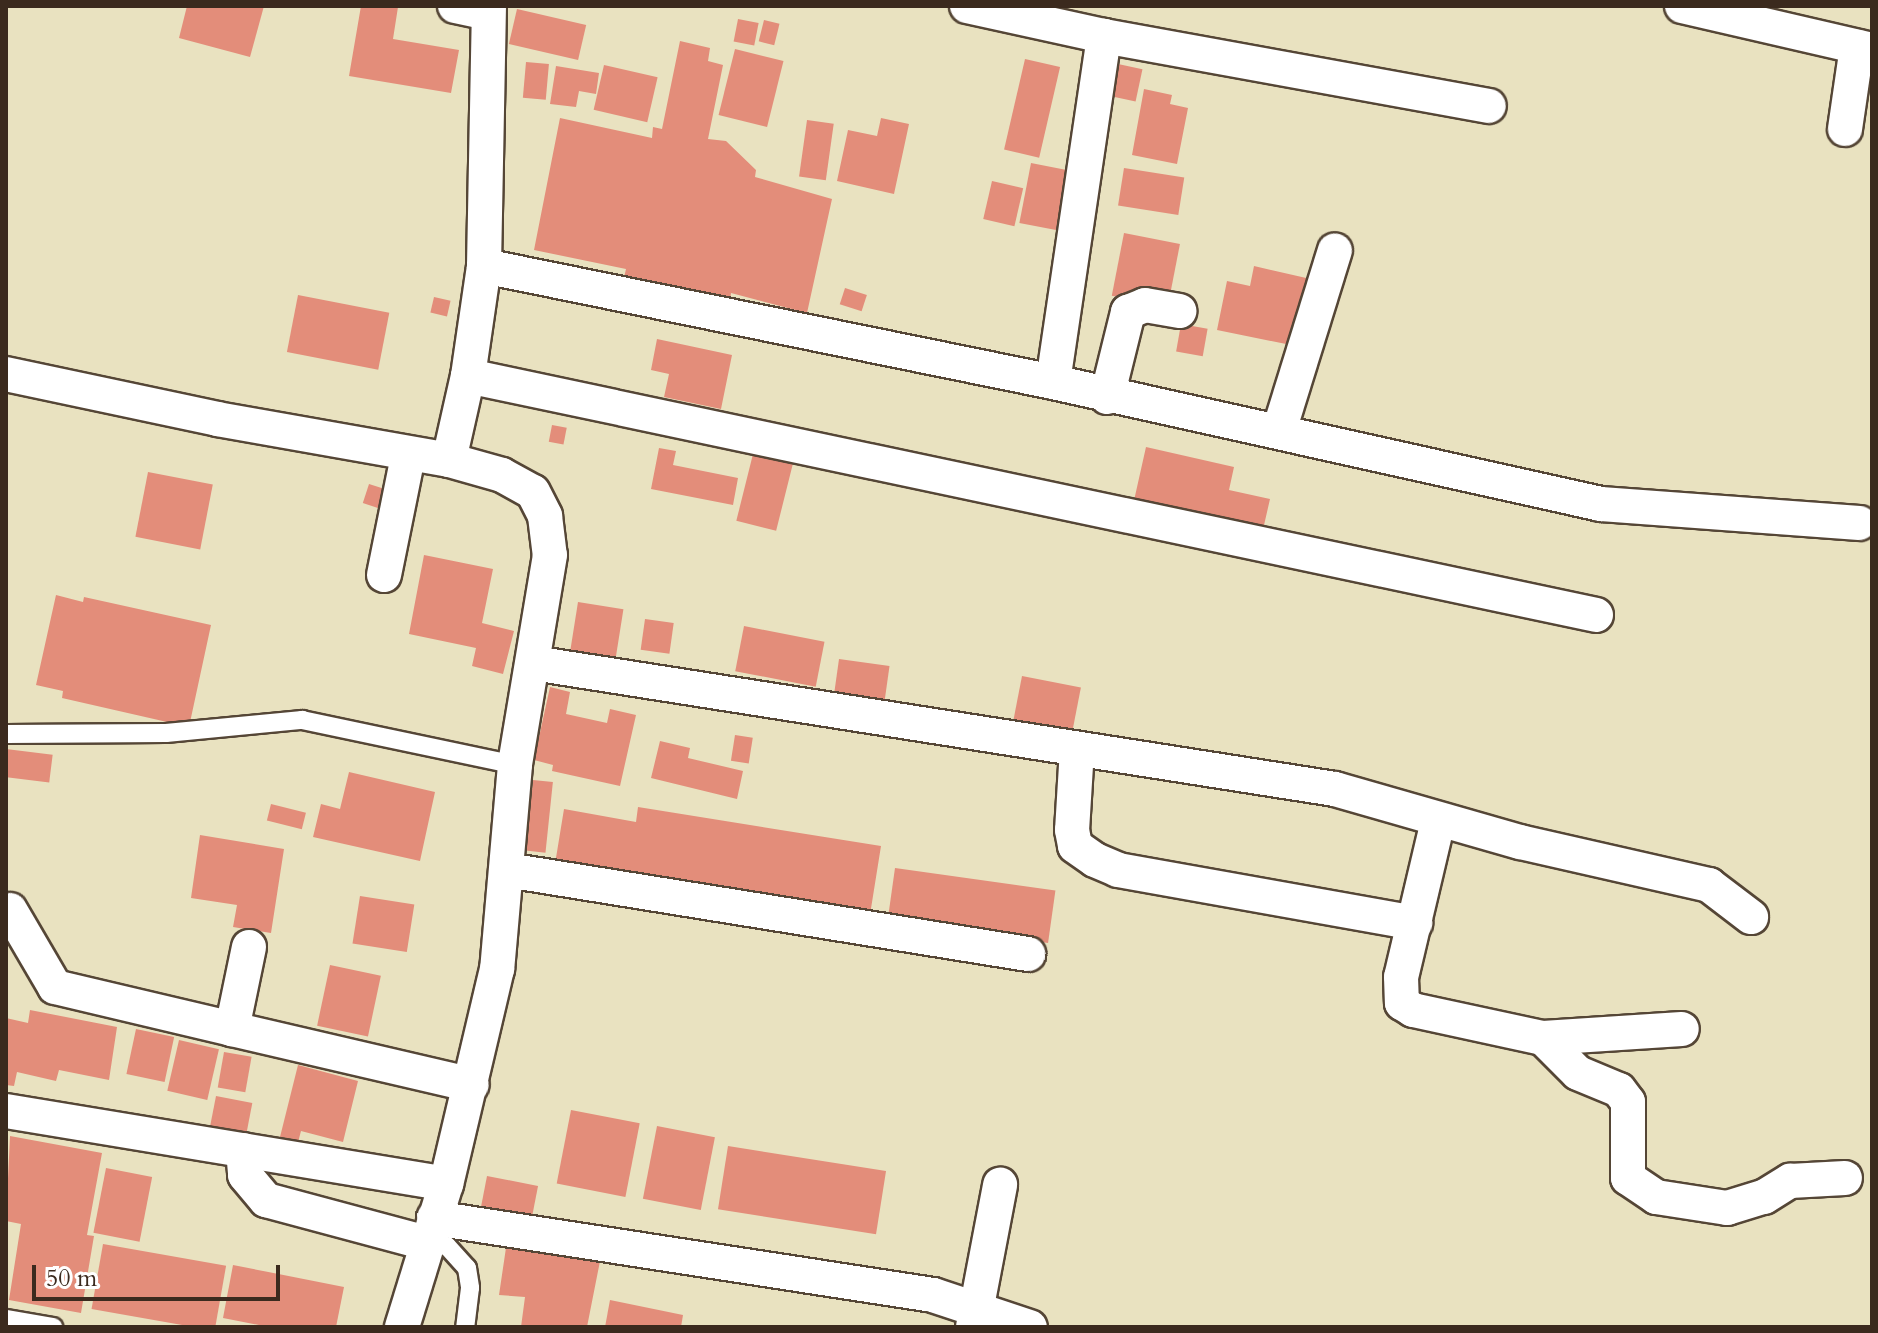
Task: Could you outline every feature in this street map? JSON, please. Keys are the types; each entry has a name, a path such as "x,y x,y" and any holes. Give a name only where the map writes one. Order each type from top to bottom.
{"street":[{"path":"967,6 1104,36 1489,106"},
{"path":"1682,6 1864,49 1845,129"},
{"path":"449,460 468,376 484,266 489,169 477,8"},
{"path":"1053,382 1104,36"},
{"path":"1279,431 1335,250"},
{"path":"484,266 1053,382 1107,397 1279,431 1601,504 1859,523"},
{"path":"1107,397 1128,312 1145,305 1179,311"},
{"path":"6,374 408,456 449,460 502,475 533,492 545,516 550,555 515,765 497,969 472,1085 446,1184 402,1327"},
{"path":"468,376 1596,615"},
{"path":"384,575 408,456"},
{"path":"533,663 1335,789 1438,821 1709,885 1751,917"},
{"path":"1077,749 1072,830 1075,846 1095,860 1118,870 1415,923"},
{"path":"1438,821 1401,977 1402,1003 1413,1010 1543,1038 1682,1029"},
{"path":"507,870 1028,954"},
{"path":"10,910 55,987 472,1085"},
{"path":"232,1029 249,947"},
{"path":"1543,1038 1578,1073 1625,1095 1625,1169 1634,1186 1656,1197 1727,1208 1764,1197 1790,1181 1845,1178"},
{"path":"6,1111 446,1184"},
{"path":"243,1150 245,1175 266,1200 430,1231 933,1295 974,1317 1030,1327"},
{"path":"974,1317 1000,1185"}],"lane":[{"path":"6,734 166,733 302,720 515,765"},
{"path":"430,1231 467,1268 470,1288 465,1327"},
{"path":"6,1319 53,1327"}],"building":[{"path":"187,6 264,6 250,57 179,38"},
{"path":"361,6 398,7 393,39 459,50 451,93 349,76"},
{"path":"517,9 586,25 578,60 509,44"},
{"path":"738,19 759,23 754,46 734,42"},
{"path":"764,20 780,24 774,45 759,41"},
{"path":"680,41 710,48 708,61 723,65 708,139 726,141 756,170 755,177 832,199 807,313 731,293 729,310 622,286 626,269 534,250 560,118 652,138 653,127 662,129"},
{"path":"735,49 784,61 767,127 719,115"},
{"path":"1025,59 1060,67 1039,158 1004,150"},
{"path":"526,62 549,64 546,100 523,98"},
{"path":"1118,64 1142,69 1136,101 1111,96"},
{"path":"604,65 658,77 647,122 594,110"},
{"path":"556,66 599,73 596,94 579,91 576,107 550,104"},
{"path":"1144,89 1172,95 1170,104 1188,108 1177,164 1132,155"},
{"path":"881,118 909,124 894,194 837,181 848,130 877,136"},
{"path":"807,120 834,124 826,180 799,176"},
{"path":"1031,163 1078,172 1066,232 1019,223"},
{"path":"1124,168 1184,178 1178,215 1118,206"},
{"path":"992,181 1023,188 1014,226 983,219"},
{"path":"1124,233 1180,244 1168,307 1112,296"},
{"path":"1254,266 1315,280 1301,347 1217,330 1227,281 1250,286"},
{"path":"845,288 867,295 862,311 840,304"},
{"path":"298,295 389,313 378,370 287,352"},
{"path":"434,297 451,301 447,316 430,313"},
{"path":"1181,324 1208,329 1203,356 1176,352"},
{"path":"657,339 732,355 721,409 664,397 669,374 651,370"},
{"path":"552,425 567,428 563,445 549,442"},
{"path":"1146,447 1234,467 1229,490 1270,499 1262,534 1133,505"},
{"path":"659,448 676,451 673,465 738,478 733,505 651,489"},
{"path":"754,450 794,460 776,531 736,521"},
{"path":"148,472 213,485 200,549 135,537"},
{"path":"369,484 387,490 381,509 363,503"},
{"path":"424,555 493,569 482,623 514,631 503,674 472,666 476,648 409,634"},
{"path":"56,595 83,602 84,597 211,625 189,727 62,698 63,691 36,685"},
{"path":"578,602 623,609 615,662 570,654"},
{"path":"645,619 674,623 669,654 641,650"},
{"path":"744,626 824,642 816,687 735,671"},
{"path":"839,659 890,666 884,703 834,696"},
{"path":"1022,676 1081,687 1069,747 1010,736"},
{"path":"550,687 570,692 566,714 607,723 610,709 636,715 620,786 552,771 553,765 534,760"},
{"path":"735,735 753,738 749,763 731,761"},
{"path":"660,741 690,748 688,758 743,771 737,799 651,778"},
{"path":"6,749 53,755 49,783 6,777"},
{"path":"349,772 435,792 420,861 313,837 321,804 340,809"},
{"path":"533,780 553,782 545,853 526,851"},
{"path":"271,804 306,813 302,829 267,820"},
{"path":"638,807 881,846 869,921 555,864 564,809 636,822"},
{"path":"200,835 284,849 271,933 233,927 237,905 191,898"},
{"path":"895,868 1055,891 1048,943 888,920"},
{"path":"360,896 414,905 407,952 352,943"},
{"path":"330,965 381,976 368,1036 317,1026"},
{"path":"30,1010 117,1027 109,1080 59,1070 56,1081 17,1072 14,1086 6,1085 6,1018 28,1023"},
{"path":"136,1029 174,1037 165,1082 126,1074"},
{"path":"179,1040 219,1049 207,1100 167,1091"},
{"path":"224,1052 252,1057 245,1092 218,1087"},
{"path":"298,1065 358,1081 343,1142 301,1131 296,1150 278,1145"},
{"path":"216,1096 252,1103 245,1138 209,1131"},
{"path":"571,1110 640,1123 625,1197 557,1184"},
{"path":"657,1126 715,1137 701,1210 643,1199"},
{"path":"10,1136 102,1153 87,1235 94,1236 81,1313 9,1300 21,1224 6,1221"},
{"path":"728,1146 886,1171 876,1234 718,1209"},
{"path":"106,1168 152,1177 140,1242 93,1233"},
{"path":"487,1176 538,1186 532,1216 481,1206"},
{"path":"507,1241 601,1256 587,1327 521,1327 525,1297 499,1295"},
{"path":"103,1244 226,1266 215,1327 194,1327 92,1309"},
{"path":"233,1265 344,1287 336,1327 269,1327 223,1318"},
{"path":"610,1300 683,1315 681,1327 605,1327"}]}
